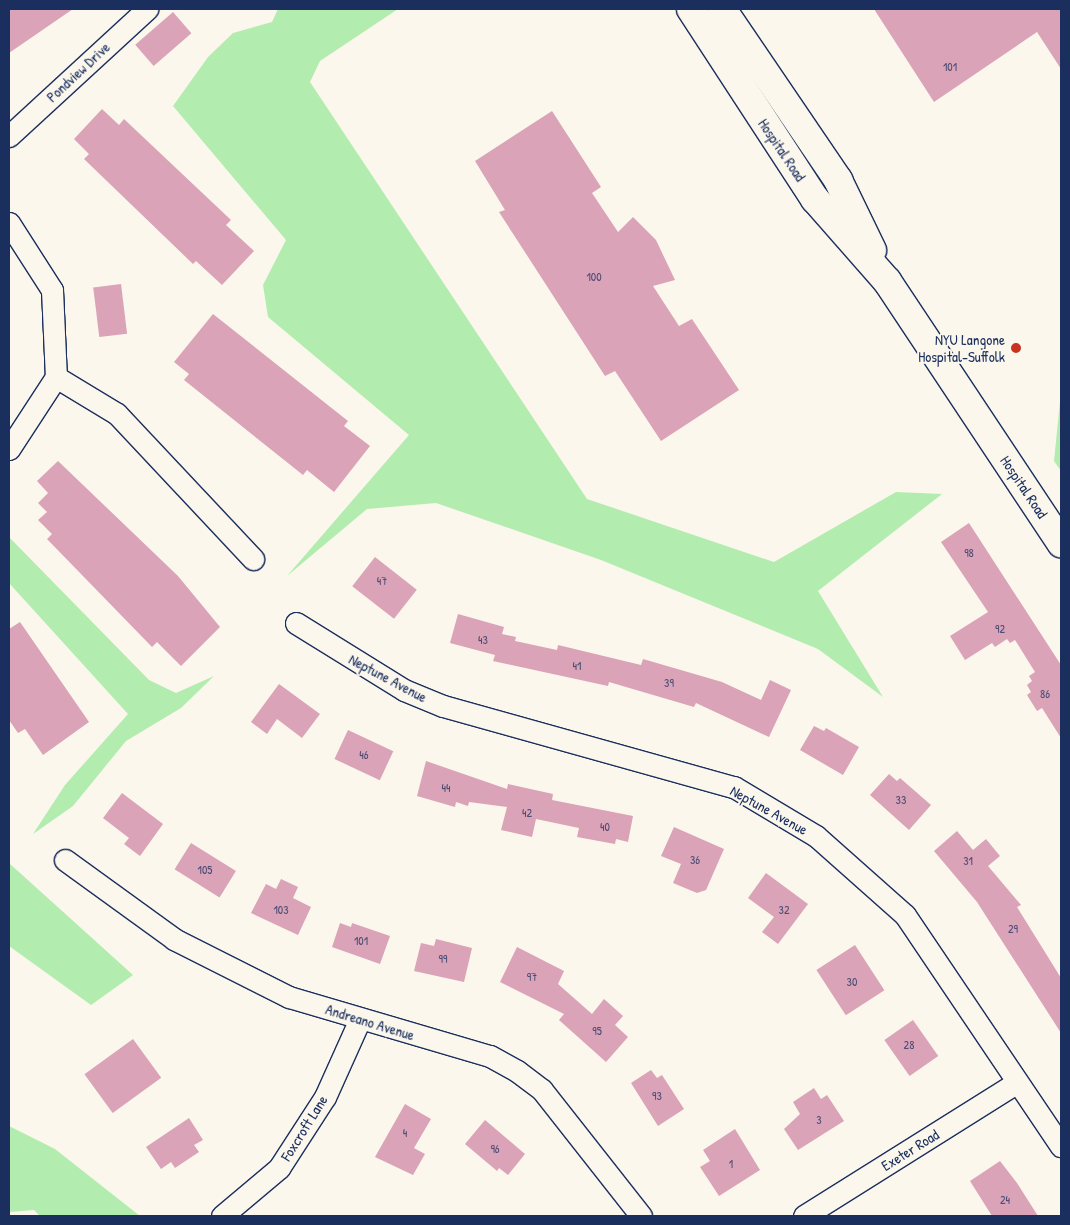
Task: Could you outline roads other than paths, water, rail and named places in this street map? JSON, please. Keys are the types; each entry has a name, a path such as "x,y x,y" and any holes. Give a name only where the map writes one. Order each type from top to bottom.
{"street":[{"name":"Pondview Drive","path":"9,136 147,9"},
{"name":"Hospital Road","path":"691,9 815,199 887,281 1061,543"},
{"name":"Hospital Road","path":"722,9 838,180 887,281"},
{"path":"9,223 52,290 56,377 9,449"},
{"path":"56,377 117,414 253,559"},
{"name":"Neptune Avenue","path":"296,623 404,690 443,706 734,788 816,836 905,915 1016,1083 1061,1146"},
{"name":"Andreano Avenue","path":"65,860 174,939 289,997 360,1020 490,1056 517,1071 542,1090 641,1216"},
{"name":"Foxcroft Lane","path":"222,1216 279,1168 325,1097 360,1020"},
{"name":"Exeter Road","path":"804,1216 1016,1083"}],"place":[{"name":"NYU Langone Hospital-Suffolk","path":"1016,348"}]}
